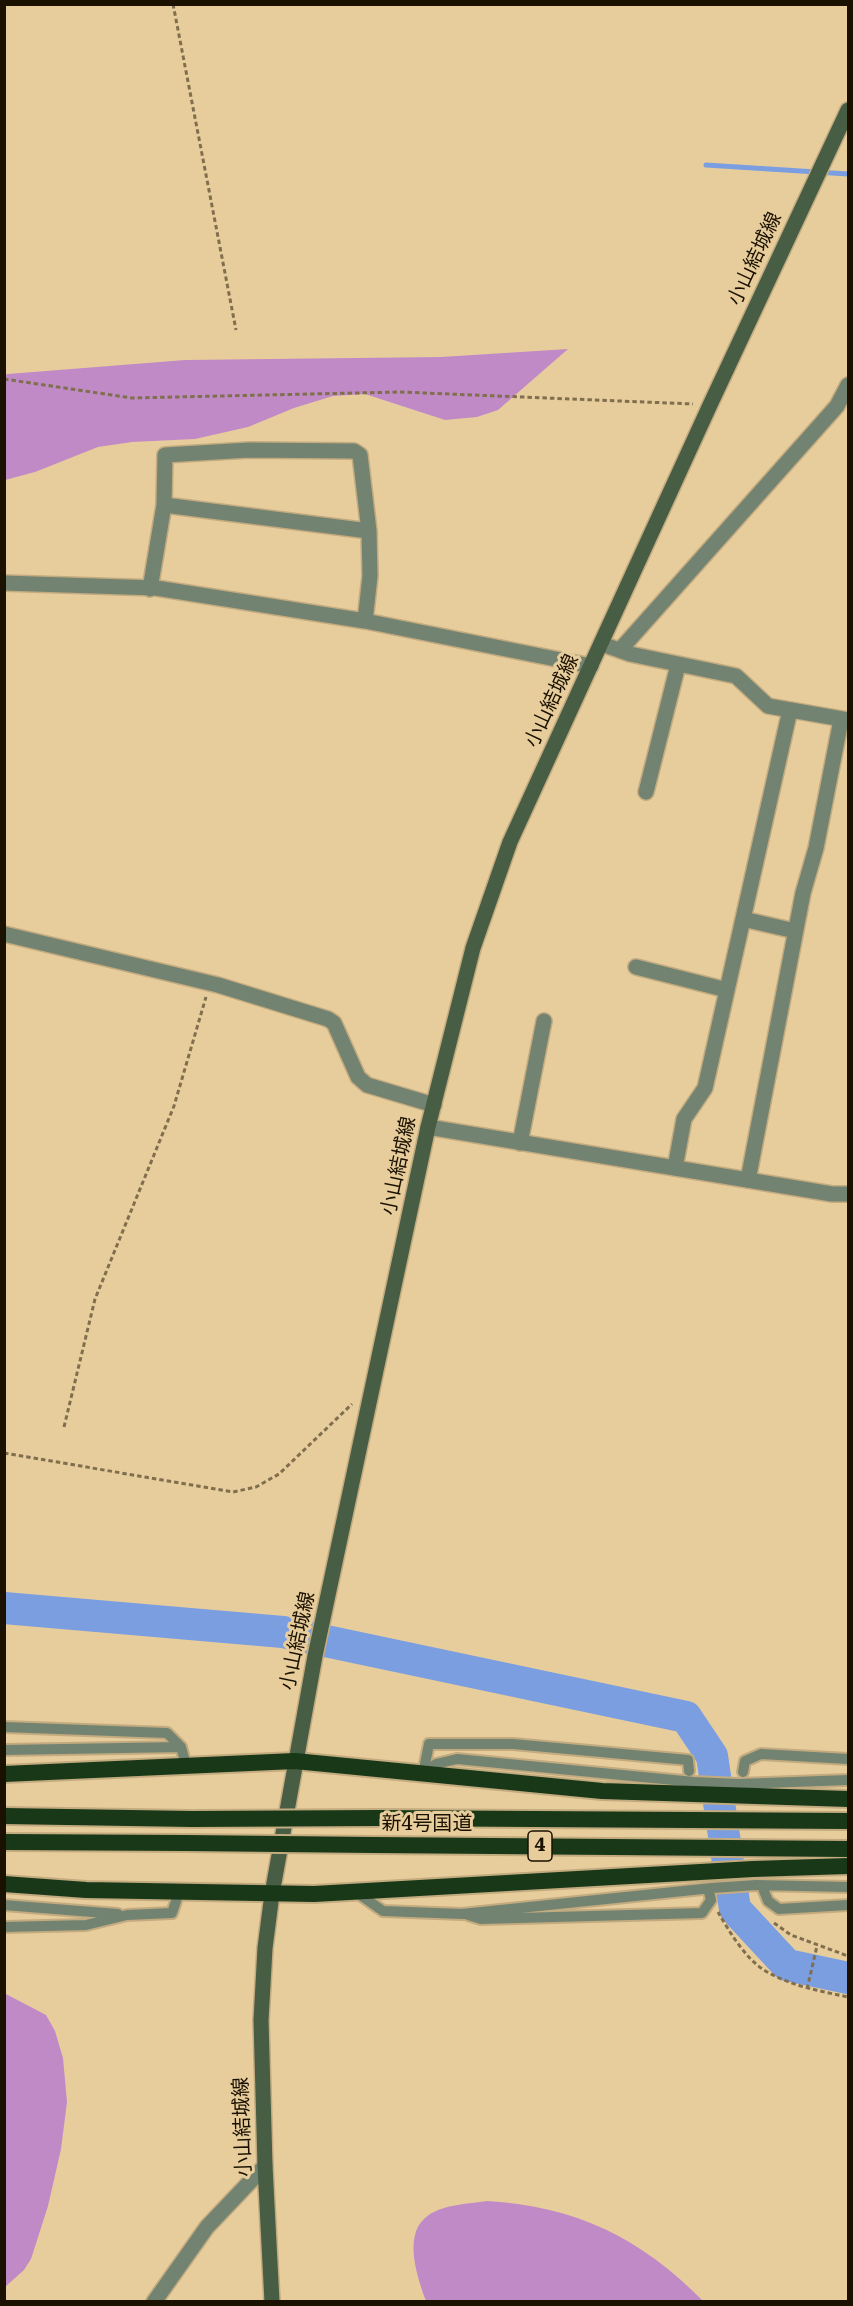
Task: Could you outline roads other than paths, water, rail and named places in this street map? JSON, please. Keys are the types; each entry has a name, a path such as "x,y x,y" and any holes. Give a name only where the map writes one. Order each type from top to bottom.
{"highway":[{"path":"4,1774 295,1761 602,1791 696,1788 849,1799"},
{"name":"新4号国道","path":"4,1816 192,1819 849,1821"},
{"name":"新4号国道","path":"4,1842 849,1849"},
{"path":"4,1884 86,1890 272,1894 711,1888 760,1886 849,1866"}],"main road":[{"name":"小山結城線","path":"272,2301 261,2020 265,1948 272,1894 315,1656 428,1127 480,924 510,842 710,405 849,110"}],"street":[{"path":"620,650 837,406 849,385"},
{"path":"150,589 164,505 165,455 249,450 354,451 360,454 369,531 370,576 365,621"},
{"path":"164,505 369,531"},
{"path":"4,583 150,589 365,621 591,666"},
{"path":"602,644 630,654 736,676 768,706 845,720 816,848 803,892 748,1180"},
{"path":"646,792 678,665"},
{"path":"675,1168 684,1119 705,1088 790,710"},
{"path":"743,919 795,931"},
{"path":"4,934 210,983 328,1019 334,1023 358,1077 367,1085 382,1092 434,1105"},
{"path":"636,968 727,990"},
{"path":"520,1143 544,1021"},
{"path":"428,1127 832,1194 849,1194"},
{"path":"154,2301 207,2227 265,2166"}],"lane":[{"path":"4,1726 167,1733 181,1747 186,1765"},
{"path":"423,1774 429,1744 513,1744 688,1760 689,1771"},
{"path":"4,1750 181,1747"},
{"path":"743,1772 745,1761 761,1754 849,1759"},
{"path":"739,1790 849,1780"},
{"path":"760,1886 849,1887"},
{"path":"760,1886 779,1909 849,1905"},
{"path":"356,1892 383,1911 462,1914 711,1888 702,1913 481,1919 462,1914"},
{"path":"4,1905 127,1915 172,1912 179,1892"},
{"path":"4,1927 86,1925 127,1915"}],"waterway":[{"path":"706,165 848,174"},
{"path":"4,1608 283,1632 686,1717 712,1756 735,1909 787,1965 848,1978"}]}
